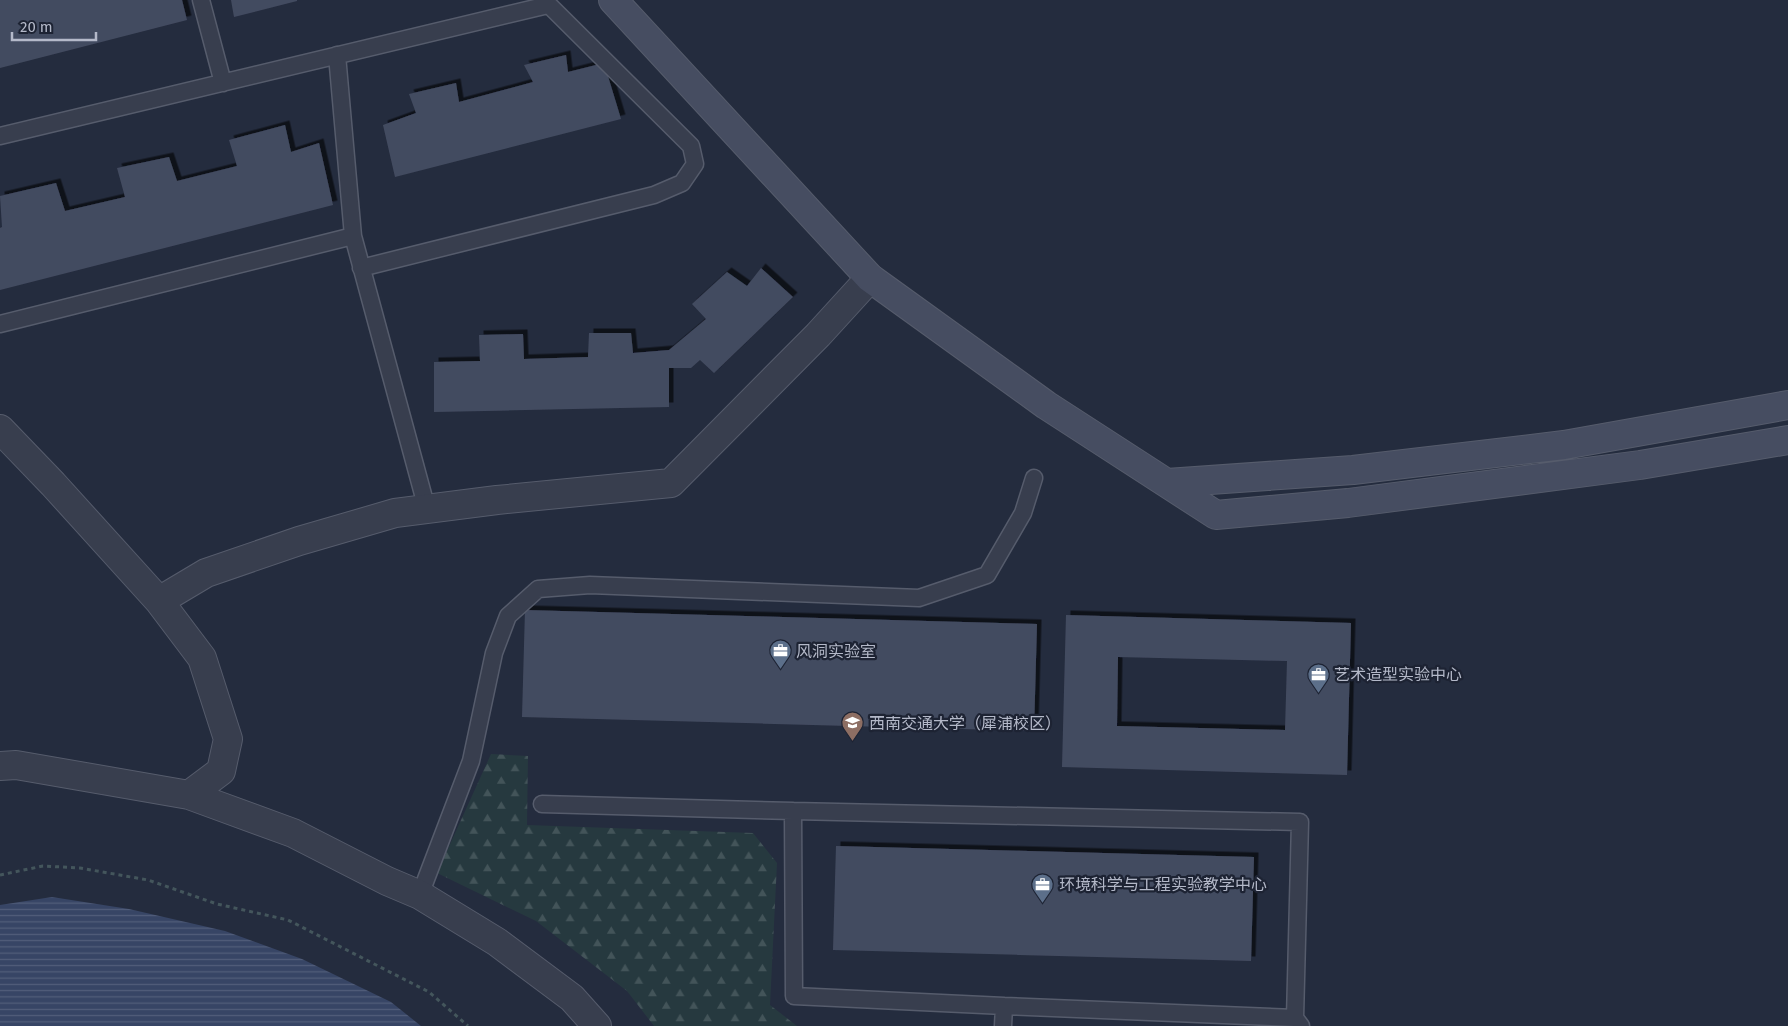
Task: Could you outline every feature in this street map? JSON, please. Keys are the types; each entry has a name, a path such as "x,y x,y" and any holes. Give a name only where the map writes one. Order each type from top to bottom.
{"street":[{"path":"613,0 870,278 1046,405 1216,515 1348,503 1640,465 1788,440"},
{"path":"159,601 206,573 299,540 395,513 671,483 818,335 870,278"},
{"path":"1166,483 1353,470 1564,445 1788,405"},
{"path":"0,429 53,484 159,601 202,658 228,739 221,771 189,795"},
{"path":"0,766 16,765 189,795 293,833 387,881 420,895 504,947 572,998 598,1026"}],"lane":[{"path":"200,0 223,83"},
{"path":"0,136 337,56 546,3 691,146 695,164 682,183 654,195 362,268"},
{"path":"337,56 353,236 427,509"},
{"path":"0,324 353,236"},
{"path":"420,895 471,761 494,653 501,634 508,616 538,589 590,585 919,598 987,575 1023,513 1034,478"},
{"path":"542,804 1300,822 1298,1022 794,996 793,811"},
{"path":"1003,1026 1004,1006"}],"path":[{"path":"0,875 43,866 90,870 148,880 217,904 288,920 429,992 468,1026"}],"green space":[{"path":"491,754 528,756 527,825 753,833 777,863 770,1005 797,1026 654,1026 627,991 536,921 437,873"}],"water":[{"path":"52,897 129,909 225,931 302,959 391,1002 421,1026 0,1026 0,905"}],"building":[{"path":"0,0 182,0 187,20 0,68"},
{"path":"231,0 297,0 297,1 234,17"},
{"path":"566,55 568,72 604,63 621,119 395,177 383,125 416,113 409,94 456,83 459,102 533,82 524,65"},
{"path":"285,125 291,152 319,143 333,205 0,290 0,228 2,227 0,196 56,183 65,211 125,197 117,168 169,157 177,181 237,166 229,140"},
{"path":"761,268 793,297 714,373 700,360 691,368 669,368 669,407 434,412 434,362 480,361 479,335 523,334 524,359 588,357 589,333 631,333 633,353 669,350 706,319 692,304 727,272 747,286"},
{"name":"风洞实验室","path":"525,610 1037,624 1034,731 522,717"},
{"name":"艺术造型实验中心","path":"1066,615 1351,623 1347,775 1062,767","holes":["1118,657 1287,661 1285,730 1117,726"]},
{"name":"环境科学与工程实验教学中心","path":"836,846 1254,857 1251,961 833,950"}],"place":[{"name":"风洞实验室","path":"780,670"},
{"name":"艺术造型实验中心","path":"1318,693"},
{"name":"西南交通大学（犀浦校区）","path":"853,742"},
{"name":"环境科学与工程实验教学中心","path":"1043,903"}]}
